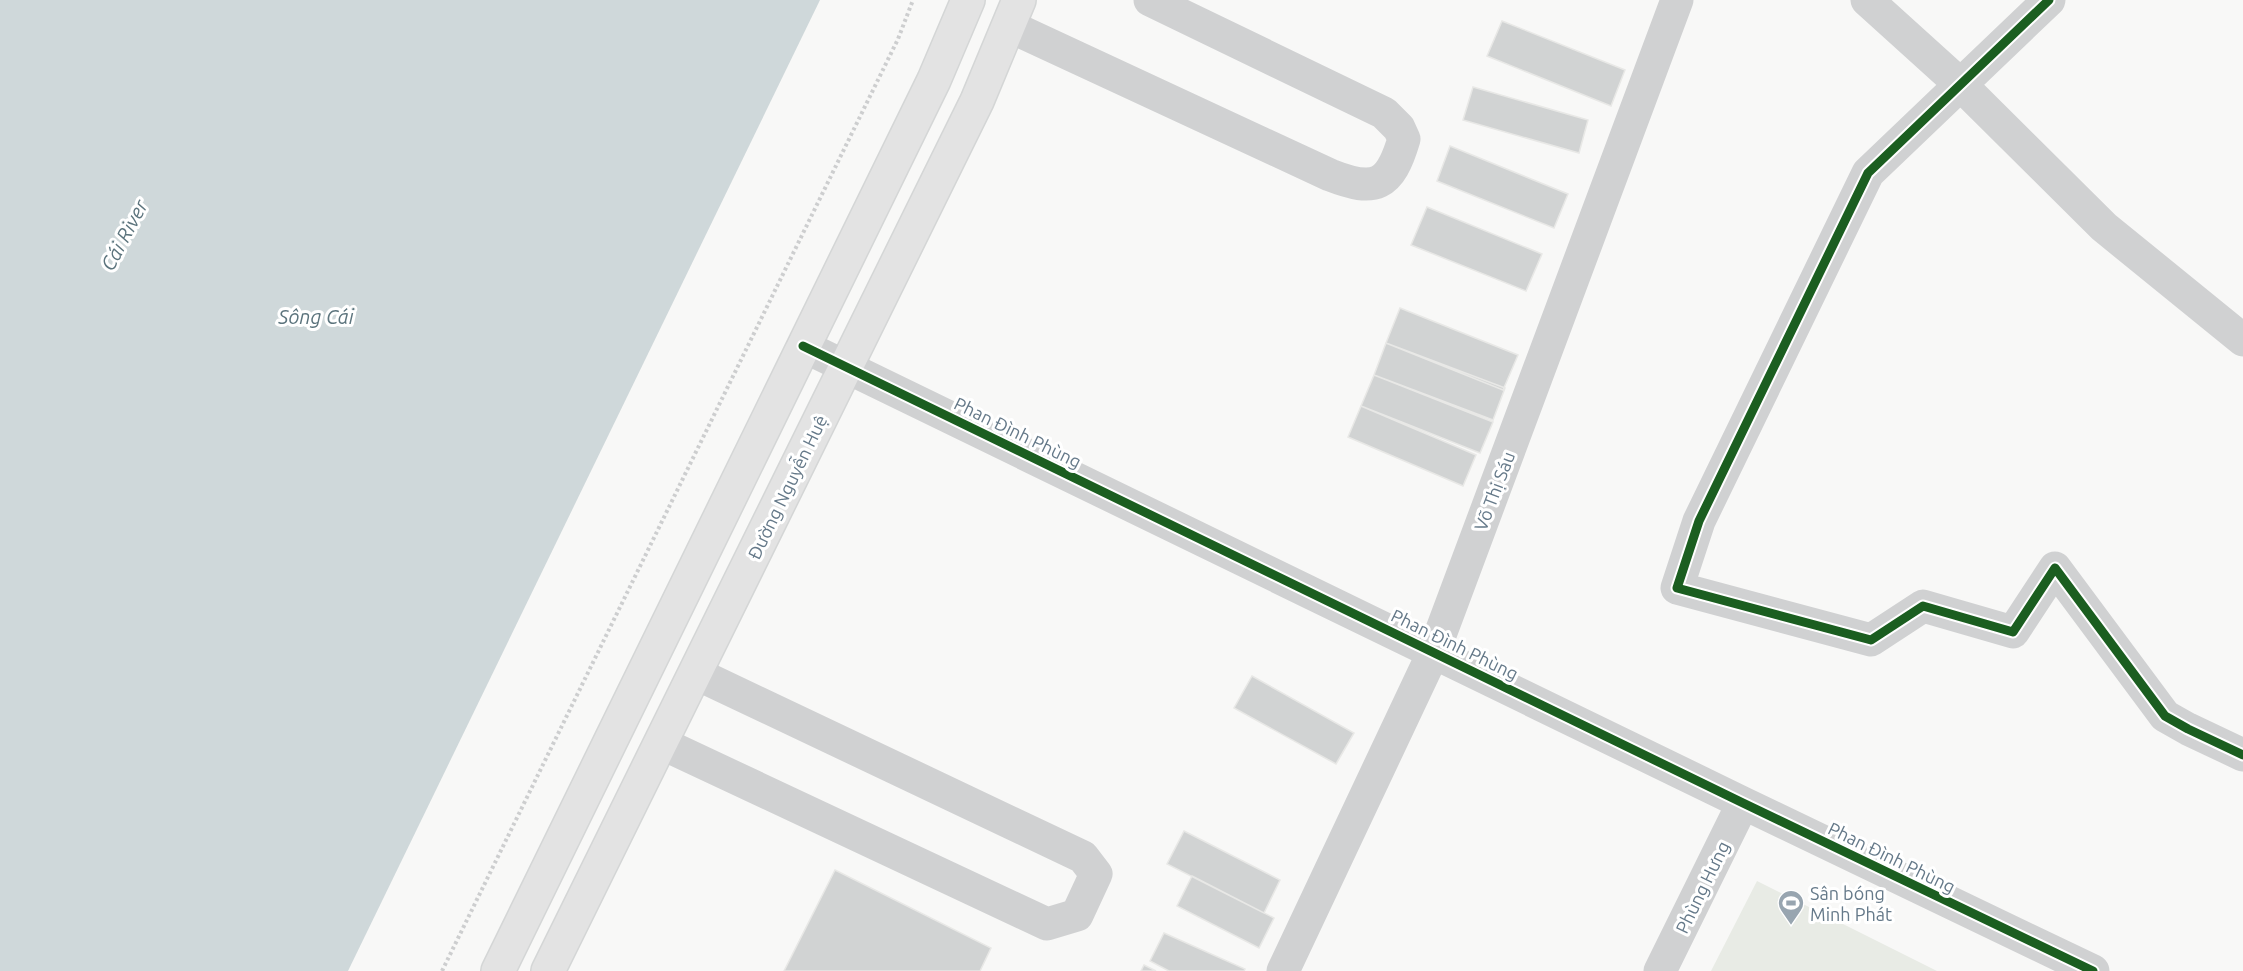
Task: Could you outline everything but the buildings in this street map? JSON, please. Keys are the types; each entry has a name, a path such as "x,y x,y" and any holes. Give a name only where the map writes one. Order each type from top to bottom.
{"main road":[{"path":"498,971 934,80 968,0"},
{"name":"Đường Nguyễn Huệ","path":"548,971 977,101 1014,13"}],"street":[{"path":"1014,13 1319,170 1350,183 1372,185 1386,177 1397,162 1404,139 1399,128 1384,113 1150,0"},
{"name":"Võ Thị Sáu","path":"1283,971 1434,651 1677,0"},
{"path":"1867,0 1961,85 2104,227 2243,340"},
{"path":"2049,0 1868,173 1699,521 1677,588 1871,639 1923,606 2013,632 2055,568 2165,716 2243,755"},
{"name":"Phan Đình Phùng","path":"803,346 1434,651 1743,804 2093,971"},
{"path":"661,743 1047,924 1077,915 1096,874 1083,857 695,673"},
{"name":"Phùng Hưng","path":"1660,971 1743,804"}],"path":[{"path":"442,971 898,39 913,0"}],"shaded area":[{"name":"Sân bóng Minh Phát","path":"1757,881 1937,971 1711,971"}],"water":[{"name":"Sông Cái","path":"0,0 820,0 348,971 0,971"}],"cycle path":[{"path":"2049,0 1868,173 1699,521 1677,588 1871,640 1923,606 2013,632 2055,568 2165,716 2243,755"},
{"path":"803,346 2093,971"}],"place":[{"name":"Sân bóng Minh Phát","path":"1791,926"}],"water label":[{"name":"Cái River","path":"124,235"}]}
